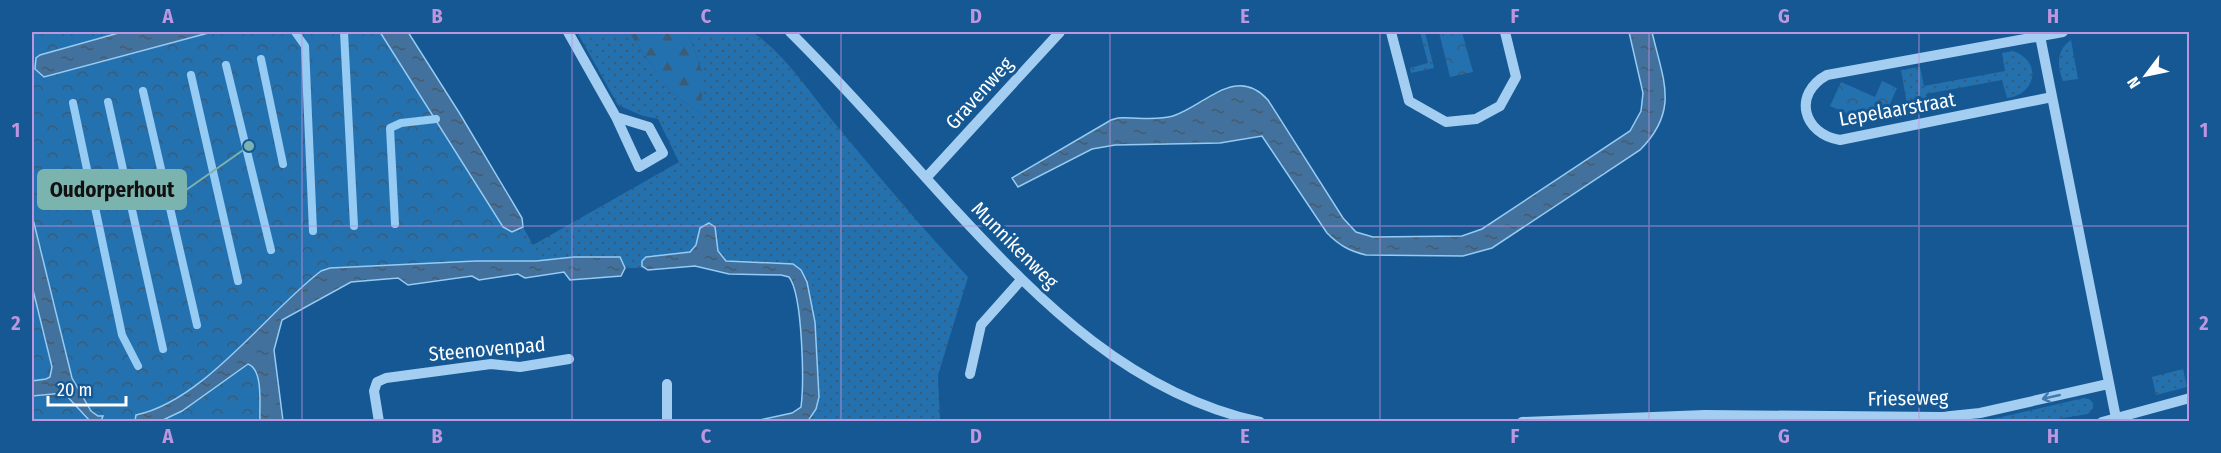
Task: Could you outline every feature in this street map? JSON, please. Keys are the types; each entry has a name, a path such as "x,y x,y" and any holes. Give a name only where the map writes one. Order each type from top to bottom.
{"street":[{"path":"568,32 639,166 663,153 649,127 615,117"},
{"name":"Munnikenweg","path":"790,32 1021,280 1096,345 1164,388 1235,416 1260,422"},
{"name":"Gravenweg","path":"926,178 1060,32"},
{"path":"1390,32 1409,101 1446,122 1476,119 1500,106 1516,77 1505,32"},
{"name":"Lepelaarstraat","path":"2052,97 1840,140 1820,134 1806,113 1809,90 1816,81 1827,75 2063,32"},
{"path":"2040,36 2115,418"},
{"path":"970,374 981,325 1021,280"},
{"name":"Steenovenpad","path":"378,422 374,391 377,382 386,378 491,363 520,367 569,359"},
{"path":"667,384 667,422"},
{"name":"Frieseweg","path":"1522,422 1705,418 1941,417 1980,413 2108,384"},
{"path":"2102,422 2190,398"}],"green space":[{"path":"32,32 516,231 523,227 533,245 679,162 658,119 643,116 618,105 577,32 629,32 672,93 702,114 702,72 688,32 752,32 785,61 882,180 968,277 938,375 940,421 808,421 812,419 805,276 704,266 341,276 32,421"},
{"path":"32,32 398,32 536,261 340,267 256,346 269,421 32,421"},
{"path":"629,32 688,32 702,72 702,114 672,93"},
{"path":"1420,32 1425,32 1434,68 1411,73 1410,68 1428,63"},
{"path":"1439,32 1462,32 1473,72 1450,77"},
{"path":"2071,40 2078,79 2063,81 2060,70 2060,53"},
{"path":"2013,51 2023,56 2032,69 2030,84 2017,96 2007,98 2002,80 1926,94 1929,113 1909,116 1901,70 1920,67 1924,86 2005,71 2002,53"},
{"path":"1882,81 1897,88 1885,115 1870,108 1864,121 1830,106 1841,82 1875,97"},
{"path":"2183,369 2187,387 2156,395 2152,377"},
{"path":"2084,398 2093,403 2093,408 2088,414 2045,421 1984,421"}],"water":[{"path":"122,32 212,32 44,77 35,69 36,58 40,55"},
{"path":"380,32 408,32 522,218 523,227 512,232 503,227"},
{"path":"1629,32 1652,32 1664,80 1664,108 1652,135 1640,150 1492,248 1463,256 1366,255 1345,247 1327,233 1262,136 1220,143 1115,145 1092,149 1018,187 1012,178 1111,120 1173,116 1220,91 1244,86 1256,90 1268,100 1343,218 1356,232 1373,237 1462,236 1482,229 1630,131 1641,111 1643,93"},
{"path":"32,215 72,378 91,411 98,416 103,416 101,421 90,421 64,393 32,396 32,381 50,377 52,367 32,286"},
{"path":"709,223 715,227 718,251 726,261 793,264 801,270 807,282 815,322 819,397 816,409 808,421 755,421 792,413 801,407 800,320 794,287 789,277 729,274 695,266 648,270 642,266 642,261 646,257 690,252 696,245 700,228"},
{"path":"574,257 620,257 625,268 621,276 570,280 564,272 525,278 518,274 479,280 472,276 408,285 398,278 351,282 282,320 274,350 283,421 260,421 259,381 253,368 248,364 182,411 161,421 135,421 136,415 161,406 186,392 210,374 300,288 321,271 330,268 476,261 536,261"}],"waterway":[{"path":"295,32 305,46 313,231"},
{"path":"344,32 354,226"},
{"path":"261,59 283,164"},
{"path":"226,65 271,250"},
{"path":"191,75 238,281"},
{"path":"143,91 197,325"},
{"path":"108,102 163,349"},
{"path":"73,103 122,335 138,366"},
{"path":"395,224 390,128 401,123 436,119"}],"place":[{"name":"Oudorperhout","path":"249,146"}]}
